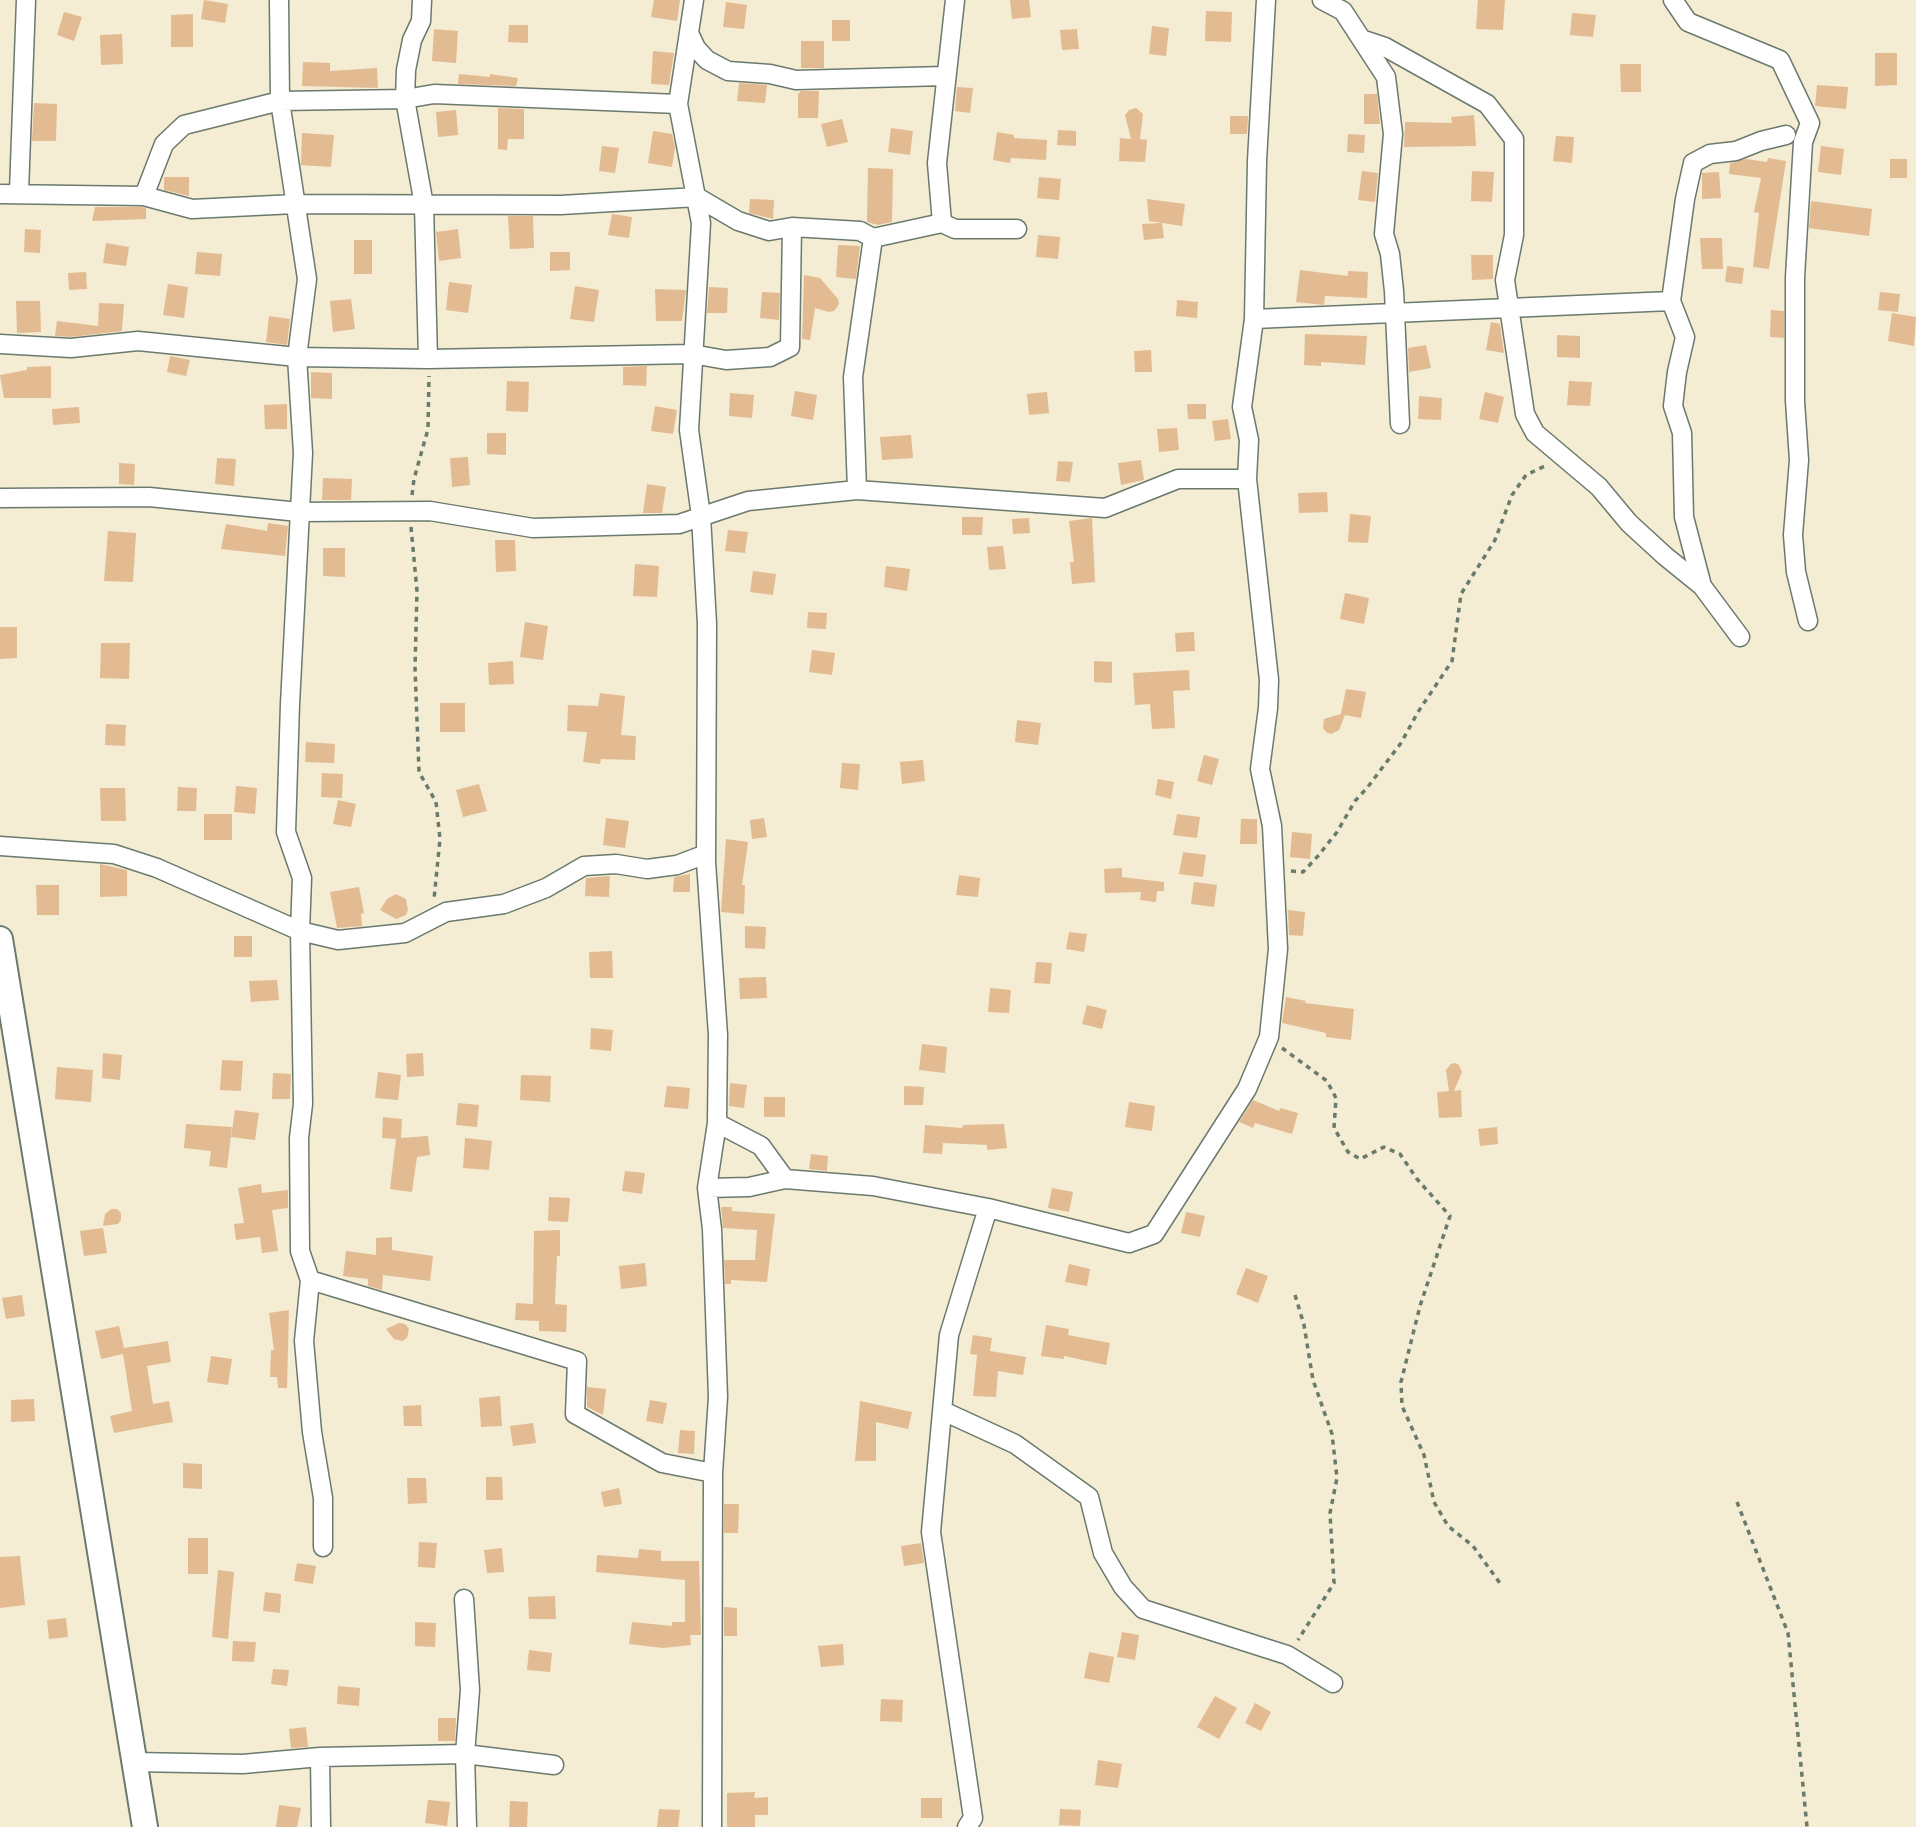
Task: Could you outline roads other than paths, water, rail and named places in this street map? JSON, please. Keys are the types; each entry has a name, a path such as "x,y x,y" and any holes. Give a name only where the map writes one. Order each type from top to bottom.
{"main road":[{"path":"0,939 145,1827"}],"street":[{"path":"19,192 26,0"},
{"path":"279,0 280,101 307,279 297,357 303,453 286,832 302,878 300,931 303,1084 299,1138 300,1251 310,1280 304,1340 312,1432 323,1498 323,1547"},
{"path":"422,0 421,21 412,40 408,60 405,99 424,205 428,359"},
{"path":"694,0 678,104 701,223 689,430 701,516 707,624 706,854 718,1035 717,1123 707,1188 712,1229 718,1397 713,1473 712,1827"},
{"path":"942,223 937,163 955,0"},
{"path":"707,1188 749,1187 785,1179 873,1186 988,1208 1129,1243 1154,1234 1247,1089 1269,1037 1278,949 1272,826 1260,769 1269,680 1247,479 1249,440 1242,407 1254,319 1257,161 1266,0"},
{"path":"1322,0 1343,10 1386,77 1393,134 1384,234 1390,254 1394,291 1400,424"},
{"path":"1673,0 1688,22 1780,60 1810,123 1803,142 1795,277 1795,401 1799,460 1793,534 1796,572 1808,621"},
{"path":"689,33 696,48 707,60 728,71 770,74 796,80 946,76"},
{"path":"1361,39 1385,47 1487,104 1514,139 1514,235 1505,280 1525,414 1535,433 1599,487 1629,523 1702,586 1740,637"},
{"path":"144,196 164,144 184,125 280,101 405,99 434,94 678,104"},
{"path":"1702,586 1684,517 1682,433 1673,406 1676,372 1685,337 1671,301 1685,199 1693,163 1710,154 1737,151 1786,135"},
{"path":"0,194 19,192 144,196 192,209 295,204 561,205 697,197 738,221 769,232 793,227 860,231 873,238 942,223 954,229 1017,229"},
{"path":"0,344 71,348 138,341 297,357 428,359 692,354 726,360 770,357 790,347 793,227"},
{"path":"857,490 853,377 873,238"},
{"path":"1254,319 1671,301"},
{"path":"0,498 149,497 299,512 430,511 533,528 679,524 748,501 857,490 1105,508 1178,479 1247,479"},
{"path":"0,846 114,854 157,868 300,931 338,940 405,933 446,912 504,904 546,888 584,866 617,864 648,869 677,865 706,854"},
{"path":"717,1123 761,1146 785,1179"},
{"path":"967,1827 973,1818 931,1532 949,1335 988,1208"},
{"path":"310,1280 577,1361 575,1414 662,1463 713,1473"},
{"path":"943,1410 1015,1444 1089,1497 1103,1553 1123,1587 1143,1609 1287,1655 1333,1683"},
{"path":"464,1599 470,1690 465,1754 467,1827"},
{"path":"134,1762 243,1764 320,1757 465,1754 554,1765"},
{"path":"320,1757 321,1827"}]}
